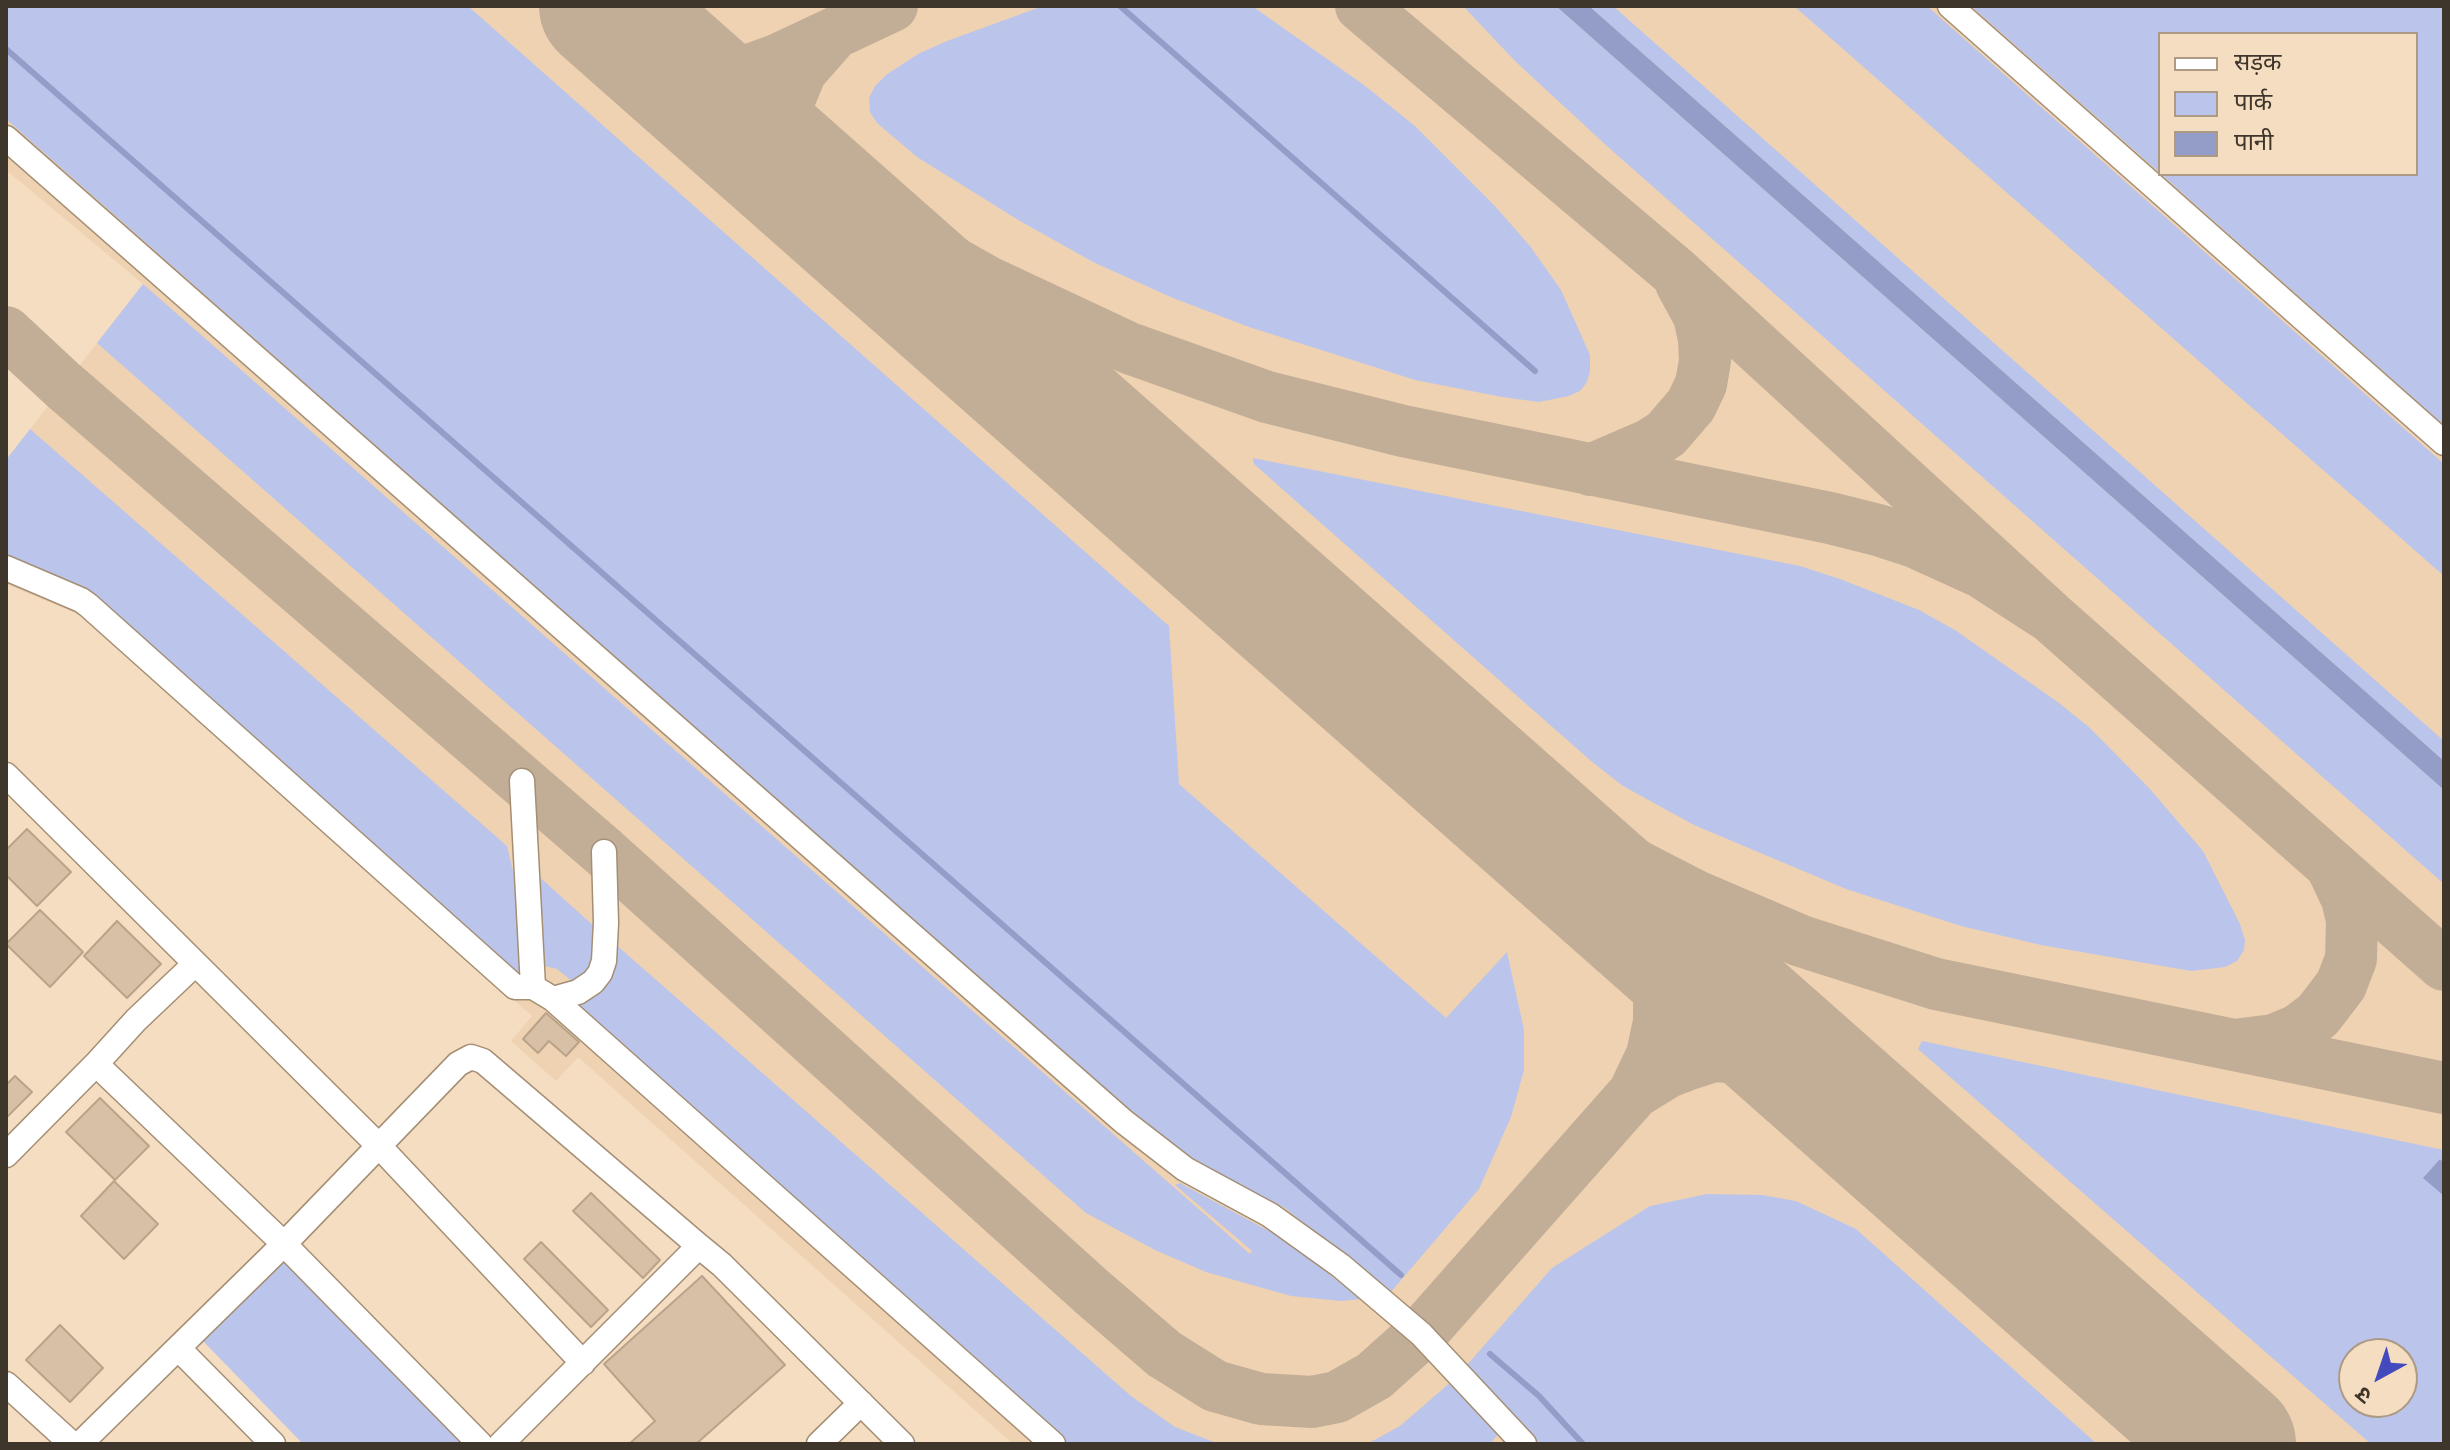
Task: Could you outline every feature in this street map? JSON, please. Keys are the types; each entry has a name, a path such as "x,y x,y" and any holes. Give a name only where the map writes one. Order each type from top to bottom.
{"street":[{"path":"1950,6 2444,443"},
{"path":"6,138 1123,1121 1185,1169 1270,1215 1341,1266 1421,1334 1516,1441"},
{"path":"6,568 70,594 88,605 515,987 543,993 578,992 600,973 604,961 604,852"},
{"path":"6,775 379,1146 583,1363"},
{"path":"522,781 543,993 1053,1444"},
{"path":"6,1155 136,1020 195,964"},
{"path":"80,1444 284,1244 458,1064 471,1057 477,1058 722,1265 902,1444"},
{"path":"96,1064 284,1244 480,1444"},
{"path":"501,1444 699,1246"},
{"path":"178,1348 273,1444"},
{"path":"6,1384 72,1444"},
{"path":"819,1444 861,1403"}],"shaded area":[{"path":"6,6 2444,6 2444,1444 1013,1444 578,1057 556,1081 511,1041 532,1016 82,616 6,584 6,460 143,284 6,170"}],"green space":[{"path":"6,6 468,6 1169,626 1179,784 1446,1018 1507,952 1524,1030 1524,1070 1511,1117 1479,1189 1390,1293 1285,1208 1190,1160 1161,1140 6,119"},
{"path":"1043,6 1252,6 1364,85 1415,126 1494,205 1530,246 1561,290 1590,355 1587,382 1580,391 1569,396 1539,402 1502,397 1415,380 1249,327 1173,298 1093,262 917,157 877,123 870,112 869,98 886,75 918,54 947,41"},
{"path":"1463,6 1556,6 2444,790 2444,884 1608,147 1516,62"},
{"path":"1589,6 1613,6 2444,741 2444,761"},
{"path":"1794,6 1927,6 2444,464 2444,576"},
{"path":"1971,6 2444,6 2444,425 2163,176 2418,176 2418,32 2158,32 2158,171"},
{"path":"143,284 1250,1254 1252,1251 1175,1185 1180,1183 1282,1238 1361,1299 1341,1301 1291,1296 1206,1272 1155,1250 1086,1213 97,343"},
{"path":"30,429 507,846 525,922 522,973 494,956 106,604 84,587 6,555 6,460"},
{"path":"1253,458 1800,566 1919,610 1955,630 2059,703 2090,728 2150,789 2203,851 2240,924 2245,940 2244,950 2237,961 2225,967 2191,971 2041,945 1961,926 1846,889 1694,825 1623,786 1591,761 1254,464"},
{"path":"535,873 596,928 595,962 578,986 557,969 545,966 543,961"},
{"path":"614,943 1131,1396 1175,1427 1219,1444 1063,1444 571,1001"},
{"path":"1922,1041 2444,1150 2444,1163 2440,1159 2424,1177 2444,1196 2444,1444 2371,1444 2341,1418 2418,1418 2418,1338 2338,1338 2338,1415 1918,1049"},
{"path":"1707,1194 1762,1195 1796,1201 1856,1229 2097,1444 1538,1444 1467,1365 1552,1268 1650,1206"},
{"path":"285,1256 462,1444 303,1444 201,1339"},
{"path":"1452,1381 1499,1433 1490,1444 1367,1444 1400,1426"}],"water":[{"path":"1556,6 1589,6 2444,761 2444,790"},
{"path":"2440,1159 2444,1163 2444,1196 2423,1178"}],"building":[{"path":"27,829 71,872 37,906 6,875 6,850"},
{"path":"40,910 83,952 50,987 6,944"},
{"path":"117,921 161,964 127,998 84,956"},
{"path":"546,1013 579,1042 566,1056 549,1041 538,1053 523,1039"},
{"path":"15,1076 32,1092 6,1118 6,1085"},
{"path":"100,1098 149,1146 115,1180 66,1132"},
{"path":"114,1181 158,1224 124,1259 81,1216"},
{"path":"591,1193 660,1260 643,1278 573,1211"},
{"path":"541,1242 608,1310 591,1327 524,1259"},
{"path":"702,1276 785,1365 696,1444 629,1444 655,1421 604,1364"},
{"path":"60,1325 103,1368 70,1402 26,1360"}],"waterway":[{"path":"1120,6 1535,371"},
{"path":"6,49 1401,1275"},
{"path":"1490,1354 1539,1396 1583,1444"}],"taxiway":[{"path":"657,53 696,70 741,73 777,60 892,6"},
{"path":"1361,6 1673,270 2052,618 2444,965"},
{"path":"807,180 796,163 790,143 787,120 789,100 801,71 831,37"},
{"path":"694,84 796,163 851,202 915,241 986,281 1129,348 1267,397 1403,431 1878,530 1915,542 1981,572 2052,618"},
{"path":"1591,470 1649,445 1666,434 1691,405 1701,384 1705,361 1704,339 1699,316 1681,283"},
{"path":"6,332 63,385 604,852 1092,1292 1164,1354 1215,1386 1261,1399 1312,1402 1337,1397 1374,1376 1421,1334 1634,1093 1652,1055 1659,1022 1654,966 1626,915 1580,869"},
{"path":"1389,702 1501,784 1599,846 1698,897 1801,941 1936,984 2444,1088"},
{"path":"2242,1044 2274,1040 2298,1030 2318,1015 2341,985 2351,959 2352,920 2347,899 2332,867"},
{"path":"1634,1093 1668,1072 1689,1064 1714,1056 1742,1058 1764,1061 1788,1070 1859,1115"}],"runway":[{"path":"604,6 2231,1444"}]}
